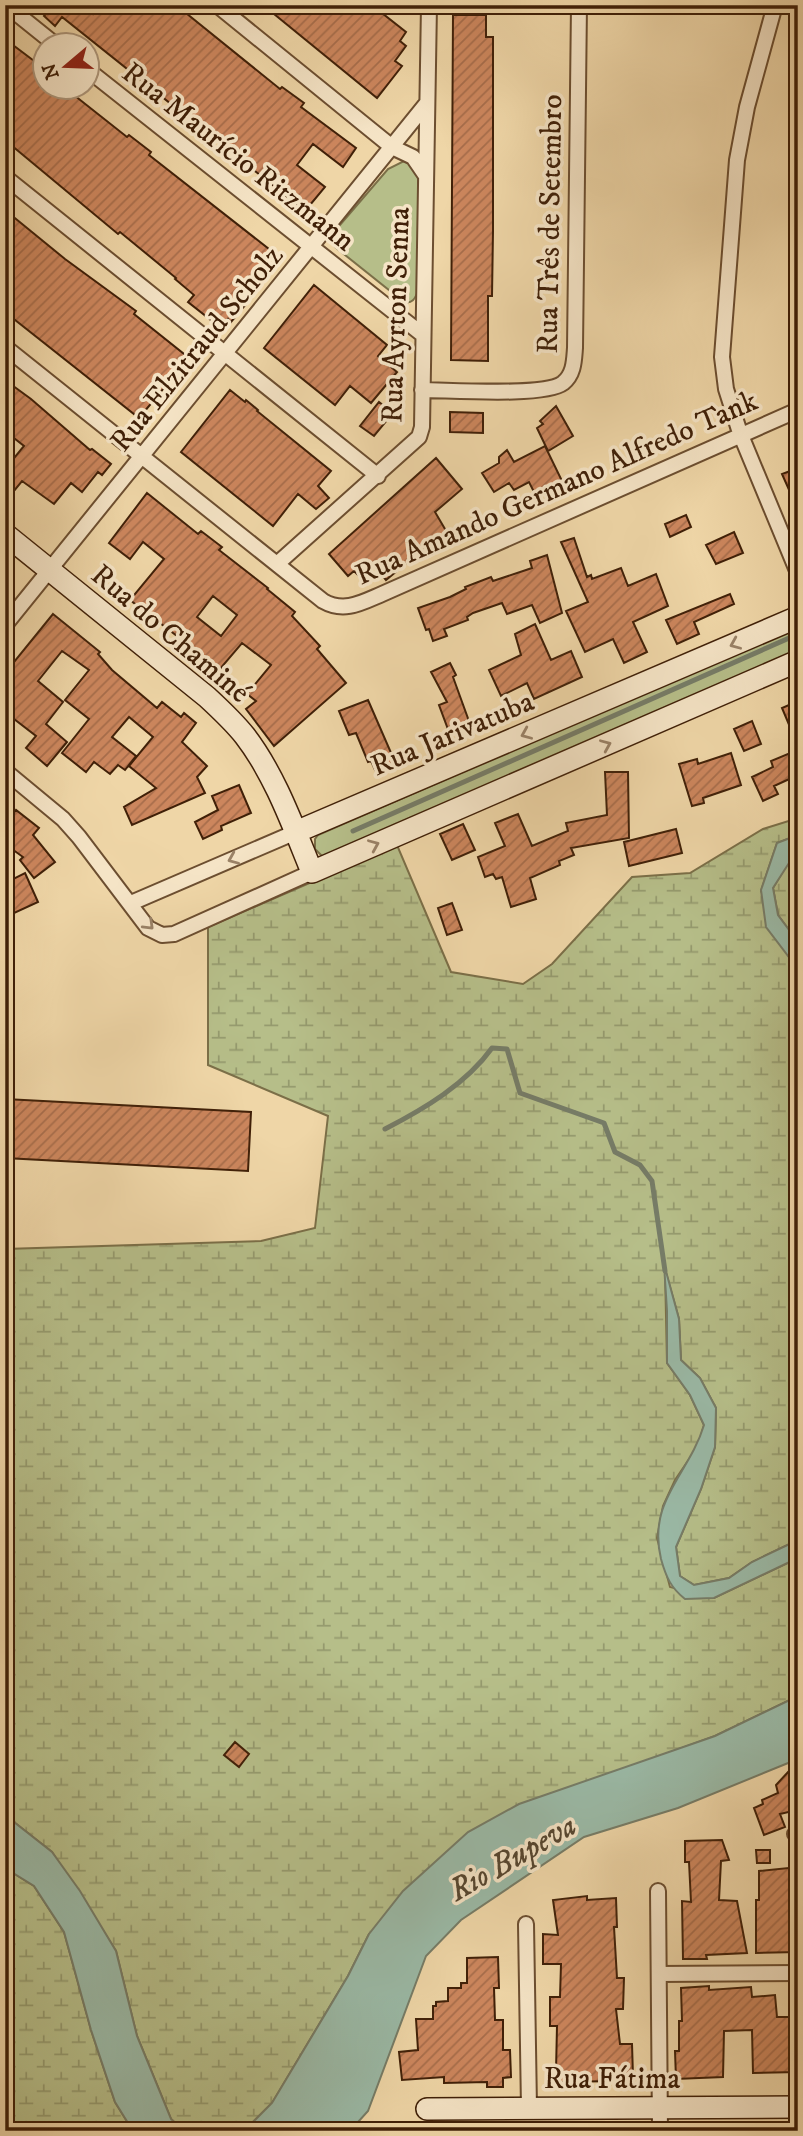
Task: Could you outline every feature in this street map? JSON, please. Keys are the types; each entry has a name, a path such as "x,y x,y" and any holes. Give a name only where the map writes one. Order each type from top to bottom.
{"street":[{"path":"6,5 40,32"},
{"path":"216,5 392,146 413,158 426,176"},
{"name":"Rua Ayrton Senna","path":"277,564 419,438 422,426 429,5"},
{"name":"Rua Três de Setembro","path":"422,390 534,390 562,384 571,374 575,348 579,5"},
{"path":"775,5 747,107 737,160 722,357 726,389 740,433 798,573"},
{"name":"Rua Maurício Ritzmann","path":"102,81 424,335"},
{"name":"Rua Elzitraud Scholz","path":"5,625 427,103"},
{"path":"5,177 378,476"},
{"name":"Rua Amando Germano Alfredo Tank","path":"5,347 277,564 332,606 344,607 357,605 740,433 798,410"},
{"name":"Rua do Chaminé","path":"5,534 228,716 263,764 312,872"},
{"name":"Rua Jarivatuba","path":"131,903 798,617"},
{"path":"5,771 63,819 95,855 153,932 162,935 174,933 798,662"},
{"path":"658,1891 660,2131"},
{"path":"526,1924 529,2108"},
{"path":"659,1974 798,1973"},
{"name":"Rua Fátima","path":"427,2109 798,2107"}],"green space":[{"path":"404,161 408,162 418,176 418,291 409,302 404,302 331,241 333,233 388,169"},
{"path":"798,626 798,653 327,856 322,856 315,849 318,835"},
{"path":"798,818 798,835 777,843 761,891 793,966 798,969 798,1540 752,1562 729,1578 694,1585 680,1576 676,1547 701,1489 715,1447 716,1408 700,1378 681,1360 679,1319 665,1269 667,1363 690,1395 704,1425 698,1446 675,1480 663,1506 657,1538 670,1587 714,1598 798,1558 798,1696 715,1736 627,1768 369,1934 348,1976 272,2103 244,2131 184,2131 171,2119 137,2036 116,1951 52,1852 5,1815 5,1437 13,1370 5,1327 5,1249 261,1241 315,1228 328,1116 208,1065 208,927 397,845 451,972 523,984 552,964 632,877 690,873 763,829"},
{"path":"796,849 798,942 778,915 773,888"},
{"path":"5,1868 34,1886 64,1932 91,2030 115,2102 133,2131 5,2131"}],"water":[{"path":"798,835 798,849 773,888 778,915 798,942 798,969 766,927 761,890 777,843"},
{"path":"664,1264 679,1319 681,1360 700,1378 716,1408 715,1447 701,1489 676,1547 680,1576 694,1585 729,1578 752,1562 798,1540 798,1558 714,1598 685,1599 670,1582 661,1559 658,1538 664,1504 704,1425 690,1395 667,1363"},
{"path":"5,1327 13,1370 5,1437"},
{"name":"Rio Bupeva","path":"798,1696 798,1759 678,1808 584,1837 461,1920 426,1956 368,2111 350,2131 244,2131 272,2103 348,1976 369,1934 403,1891 468,1832 519,1804 715,1736"},
{"path":"5,1815 52,1852 80,1891 116,1951 137,2036 171,2119 184,2131 133,2131 115,2102 91,2030 64,1932 34,1886 5,1868"}],"building":[{"path":"47,5 81,5 93,14 100,5 176,5 280,89 282,87 304,103 301,107 356,148 343,167 313,144 297,165 325,187 305,211 102,49 102,32 81,32 62,17 55,26 44,16 51,8"},
{"path":"263,5 389,5 382,13 406,32 400,41 406,46 395,61 402,66 377,98"},
{"path":"453,15 486,15 486,37 493,37 492,296 488,296 488,361 451,360"},
{"path":"5,39 32,59 32,102 83,102 151,152 149,155 274,253 239,297 247,303 231,322 228,319 221,328 188,302 194,295 176,278 120,232 118,234 5,140"},
{"path":"5,210 65,259 136,311 134,314 189,358 139,418 5,312"},
{"path":"314,285 387,345 378,356 397,372 371,403 350,386 335,405 264,348"},
{"path":"5,380 111,464 102,475 98,472 82,492 71,483 54,504 22,481 5,502 5,469 24,446 5,431"},
{"path":"230,390 245,402 246,400 331,471 318,486 329,498 316,509 298,494 273,526 181,452"},
{"path":"379,402 393,413 374,436 360,426"},
{"path":"556,406 573,436 548,451 537,428 543,424 540,421"},
{"path":"450,412 483,413 483,433 450,432"},
{"path":"545,446 563,483 536,496 529,482 514,490 509,483 494,492 482,473 499,463 499,457 507,450 514,462"},
{"path":"436,458 462,489 435,512 452,541 433,554 428,545 386,580 372,563 358,575 354,571 348,576 329,554"},
{"path":"798,468 798,510 782,474"},
{"path":"147,493 198,534 201,531 222,547 219,550 295,612 292,616 320,646 317,649 346,683 274,746 246,709 256,701 247,694 271,665 242,643 220,669 130,600 164,559 143,542 130,559 109,543","holes":["213,596 237,615 221,636 197,617"]},
{"path":"686,515 691,527 670,537 665,524"},
{"path":"734,532 743,553 716,564 706,545"},
{"path":"574,538 587,577 591,575 592,579 621,568 628,586 656,574 668,606 633,622 647,652 624,663 613,639 585,652 566,611 588,602 561,542"},
{"path":"547,555 562,613 540,623 532,605 507,614 502,603 473,613 467,617 468,620 444,629 447,636 433,641 418,608 450,597 466,589 465,587 491,577 493,581 532,568 530,561"},
{"path":"730,594 734,604 694,622 699,634 677,644 666,620"},
{"path":"53,614 100,652 98,654 112,670 157,708 162,702 181,717 184,713 196,723 182,742 207,766 197,777 205,793 132,825 124,807 156,788 129,766 153,737 129,717 112,737 136,756 125,770 118,765 110,774 94,762 86,772 62,753 89,719 65,700 89,670 62,651 38,681 63,702 46,724 67,742 47,766 26,748 36,736 5,712 5,673"},
{"path":"535,624 551,660 571,651 582,677 534,699 527,683 501,696 489,670 521,655 515,634"},
{"path":"450,663 470,724 449,732 439,705 447,702 431,672"},
{"path":"368,700 395,762 375,770 371,761 368,762 356,733 349,735 339,711"},
{"path":"798,701 798,746 782,708"},
{"path":"752,721 761,744 744,751 734,729"},
{"path":"795,751 798,775 774,786 778,794 763,801 752,777 773,767 771,761"},
{"path":"731,753 741,785 703,798 704,803 692,806 679,764 697,759 698,764"},
{"path":"605,772 628,772 629,838 571,848 574,855 559,861 560,865 530,878 536,899 511,907 502,877 496,879 493,874 485,877 478,857 505,846 495,823 518,814 532,846 568,831 566,823 607,815"},
{"path":"239,785 251,813 221,826 222,830 203,839 195,822 218,810 212,796"},
{"path":"5,808 12,815 16,810 39,828 33,835 55,862 34,878 20,860 23,857 5,844"},
{"path":"463,824 475,850 452,860 440,834"},
{"path":"676,829 682,853 629,866 624,842"},
{"path":"25,873 38,902 12,914 5,901 5,883"},
{"path":"452,903 462,930 447,935 438,908"},
{"path":"5,1099 251,1112 248,1171 5,1158"},
{"path":"235,1742 249,1754 239,1767 224,1755"},
{"path":"790,1770 798,1783 797,1810 780,1814 785,1827 764,1835 754,1808 763,1804 762,1800 778,1793 776,1785"},
{"path":"722,1840 729,1860 721,1861 719,1900 737,1901 747,1953 706,1955 707,1959 683,1959 682,1901 691,1902 685,1841"},
{"path":"756,1850 770,1850 770,1863 757,1863"},
{"path":"798,1867 798,1952 756,1953 759,1871"},
{"path":"587,1896 587,1900 616,1898 617,1927 614,1927 617,1978 624,1978 623,2009 616,2009 620,2044 632,2044 633,2076 616,2077 616,2081 560,2082 560,2071 556,2071 557,2026 550,2026 550,1997 560,1997 561,1964 543,1964 543,1934 558,1935 553,1900"},
{"path":"498,1957 499,1988 494,1988 495,2020 503,2020 503,2050 510,2050 511,2077 503,2078 503,2087 487,2087 487,2082 444,2083 444,2077 402,2080 399,2052 418,2050 416,2019 433,2019 433,2006 436,2006 436,2002 448,2001 448,1988 461,1988 461,1983 467,1983 467,1958"},
{"path":"709,1986 709,1990 751,1987 752,1997 775,1995 777,2017 798,2017 798,2072 753,2073 752,2030 724,2031 723,2077 676,2079 675,2051 679,2051 679,2021 682,2021 681,1988"}],"waterway":[{"path":"353,831 796,635"},
{"path":"385,1129 415,1113 457,1084 492,1048 507,1049 520,1093 604,1123 615,1152 640,1165 652,1181 665,1271"}]}
